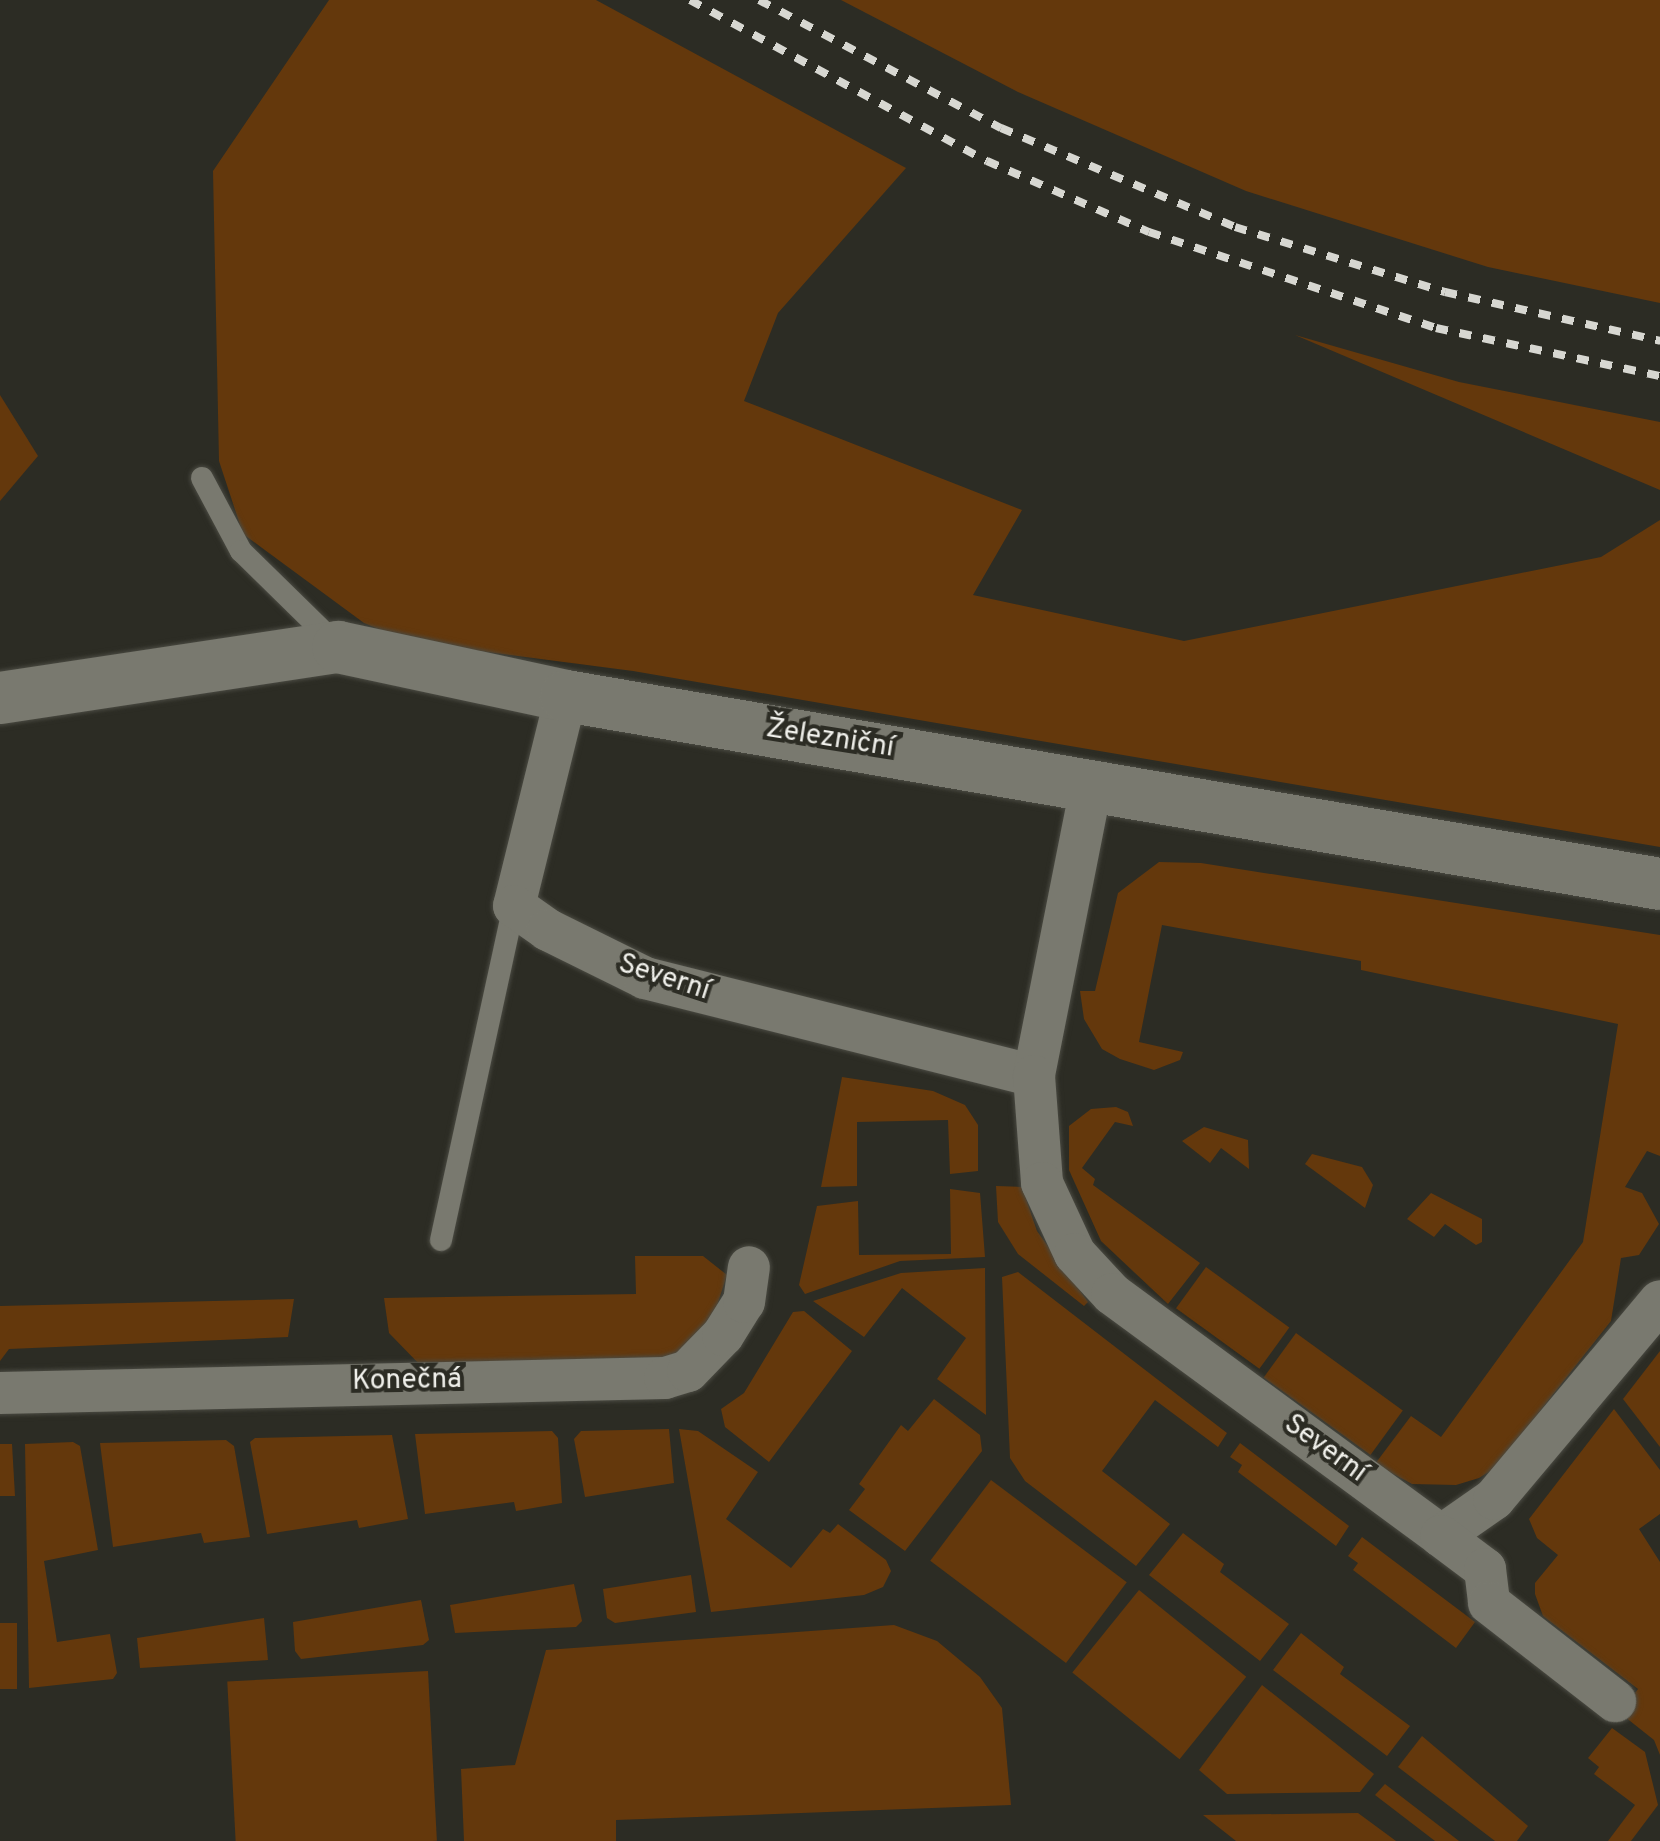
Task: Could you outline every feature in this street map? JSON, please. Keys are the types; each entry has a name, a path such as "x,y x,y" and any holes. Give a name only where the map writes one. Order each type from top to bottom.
{"street":[{"name":"Železniční","path":"0,698 338,647 566,696 1092,782 1660,884"},
{"path":"514,906 566,696"},
{"name":"Severní","path":"1092,782 1034,1076 1042,1183 1075,1254 1112,1294 1486,1569 1490,1603 1614,1701"},
{"name":"Severní","path":"514,906 548,930 645,978 1034,1076"},
{"name":"Konečná","path":"0,1394 665,1378 688,1371 723,1335 744,1302 749,1267"},
{"path":"1441,1536 1494,1499 1660,1301"}],"lane":[{"path":"202,478 241,551 338,647"},
{"path":"441,1240 514,906"}],"shaded area":[{"path":"329,0 596,0 906,168 778,313 744,401 1022,510 973,595 1184,641 1601,557 1660,520 1660,847 633,671 410,642 364,623 243,534 219,461 213,171"},
{"path":"841,0 1660,0 1660,303 1488,267 1246,191 1018,92"},
{"path":"1295,335 1459,382 1660,422 1660,490"},
{"path":"0,395 38,456 0,501"},
{"path":"1159,862 1201,863 1660,935 1660,1156 1647,1151 1625,1187 1642,1193 1659,1224 1639,1255 1621,1258 1611,1321 1495,1468 1479,1478 1456,1485 1412,1484 1375,1464 1411,1416 1441,1437 1583,1242 1618,1024 1361,970 1361,961 1162,925 1139,1042 1183,1052 1180,1060 1154,1070 1120,1059 1102,1049 1084,1019 1080,991 1095,991 1118,893"},
{"path":"842,1077 933,1091 965,1105 978,1125 978,1171 950,1174 948,1120 857,1122 857,1186 821,1187"},
{"path":"1116,1107 1128,1112 1133,1126 1115,1122 1082,1168 1095,1179 1093,1185 1200,1263 1168,1304 1101,1241 1069,1170 1069,1126 1091,1109"},
{"path":"1204,1127 1248,1140 1249,1169 1221,1148 1210,1163 1182,1141"},
{"path":"1312,1154 1362,1167 1373,1185 1365,1208 1305,1164"},
{"path":"996,1186 1022,1187 1037,1231 1088,1302 1084,1306 1018,1254 998,1222"},
{"path":"950,1189 980,1193 985,1257 900,1261 805,1294 799,1285 817,1206 858,1201 859,1255 951,1254"},
{"path":"1431,1193 1482,1219 1482,1242 1476,1245 1445,1224 1434,1237 1407,1219"},
{"path":"635,1256 703,1256 727,1275 712,1321 672,1358 422,1367 389,1333 384,1298 636,1294"},
{"path":"1206,1267 1289,1328 1259,1369 1176,1308"},
{"path":"985,1268 986,1415 937,1379 966,1338 902,1288 864,1337 813,1301 901,1273"},
{"path":"1018,1272 1227,1433 1218,1447 1155,1400 1102,1471 1170,1524 1136,1566 1025,1481 1010,1458 1002,1277"},
{"path":"294,1299 288,1337 9,1349 0,1361 0,1306"},
{"path":"804,1311 852,1351 769,1462 725,1427 721,1409 744,1393 793,1312"},
{"path":"1296,1333 1403,1411 1370,1455 1264,1377"},
{"path":"1660,1351 1660,1447 1623,1399"},
{"path":"934,1399 980,1435 982,1451 905,1551 849,1510 865,1489 859,1484 901,1425 908,1431"},
{"path":"1614,1409 1660,1470 1660,1514 1639,1529 1660,1562 1660,1755 1654,1740 1620,1713 1638,1689 1543,1616 1535,1594 1535,1583 1558,1555 1537,1538 1529,1519"},
{"path":"669,1429 674,1483 585,1497 574,1439 581,1431"},
{"path":"679,1429 698,1431 758,1472 726,1519 791,1568 823,1529 830,1533 838,1524 886,1560 891,1571 883,1587 864,1595 711,1612"},
{"path":"552,1431 558,1438 562,1503 516,1511 514,1502 425,1514 415,1434"},
{"path":"392,1435 408,1519 359,1528 357,1520 267,1534 250,1442 255,1438"},
{"path":"226,1440 234,1446 250,1537 204,1543 201,1533 113,1547 100,1443"},
{"path":"73,1442 80,1446 98,1550 44,1561 57,1642 110,1634 117,1673 113,1679 29,1688 25,1444"},
{"path":"1240,1443 1349,1526 1336,1546 1238,1472 1242,1465 1230,1457"},
{"path":"0,1444 12,1444 15,1496 0,1496"},
{"path":"991,1480 1127,1582 1066,1663 930,1561"},
{"path":"1183,1533 1224,1564 1220,1572 1289,1624 1260,1661 1149,1575"},
{"path":"1362,1537 1475,1622 1456,1648 1353,1570 1358,1563 1348,1556"},
{"path":"691,1575 696,1612 615,1623 607,1618 603,1589"},
{"path":"574,1584 582,1621 576,1627 455,1633 450,1605"},
{"path":"1139,1590 1246,1677 1180,1759 1072,1672"},
{"path":"421,1600 429,1640 423,1645 301,1659 295,1651 293,1622"},
{"path":"264,1618 268,1660 140,1668 137,1638"},
{"path":"0,1623 17,1623 17,1689 0,1689"},
{"path":"894,1625 937,1641 980,1677 1002,1708 1011,1805 616,1820 616,1841 464,1841 461,1769 515,1765 546,1650"},
{"path":"1301,1633 1344,1667 1340,1674 1410,1726 1387,1756 1273,1670"},
{"path":"428,1671 437,1841 236,1841 227,1682"},
{"path":"1262,1685 1374,1774 1360,1792 1227,1794 1199,1770"},
{"path":"1612,1728 1645,1752 1658,1805 1631,1841 1608,1841 1635,1805 1594,1774 1599,1767 1588,1758"},
{"path":"1422,1736 1528,1826 1517,1841 1495,1841 1398,1767"},
{"path":"1385,1784 1459,1841 1435,1841 1375,1795"},
{"path":"1358,1813 1396,1841 1236,1841 1203,1815"}],"railway":[{"path":"690,0 987,161 1149,232 1436,328 1660,376"},
{"path":"759,0 1001,128 1235,227 1445,292 1660,341"}]}
